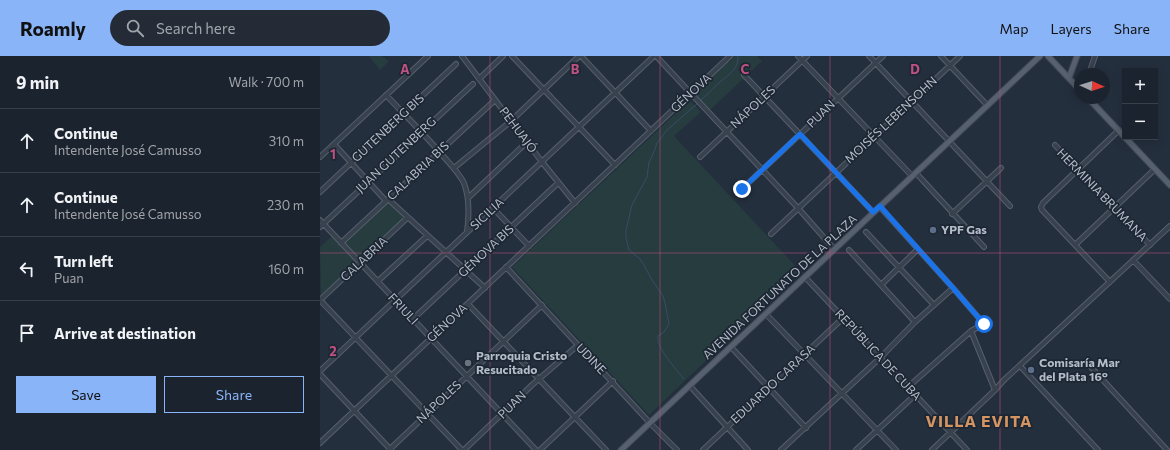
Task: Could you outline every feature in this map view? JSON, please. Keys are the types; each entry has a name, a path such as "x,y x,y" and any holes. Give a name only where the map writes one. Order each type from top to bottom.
{"main road":[{"name":"AVENIDA FORTUNATO DE LA PLAZA","path":"621,450 1040,56"},
{"path":"1048,56 1074,83"},
{"path":"1069,78 1077,56"},
{"path":"1094,104 1170,185"}],"street":[{"path":"320,157 428,56"},
{"name":"PEHUAJÓ","path":"462,56 558,183 575,203"},
{"path":"479,79 503,56"},
{"path":"512,56 615,165"},
{"path":"454,168 511,121 580,56 651,131"},
{"path":"655,56 798,208 834,249"},
{"name":"SICILIA","path":"320,373 395,300 655,56"},
{"path":"798,56 874,136 914,174 984,247"},
{"name":"NÁPOLES","path":"700,157 807,56"},
{"path":"869,56 1010,206"},
{"name":"PUAN","path":"742,189 883,56"},
{"path":"941,56 987,105"},
{"name":"MOISÉS LEBENSOHN","path":"771,234 960,56"},
{"path":"1091,68 1094,56"},
{"name":"GÉNOVA","path":"320,443 691,94 727,57"},
{"name":"GUTENBERG BIS","path":"320,192 456,64"},
{"path":"744,75 873,212"},
{"name":"JUAN GUTENBERG","path":"320,228 473,84"},
{"path":"386,95 454,168 464,184 468,198 467,233"},
{"name":"CALABRIA BIS","path":"341,243 495,100"},
{"path":"1110,282 1042,210 1041,207 1043,202 1119,130"},
{"path":"468,198 527,142"},
{"path":"334,144 368,182 485,288"},
{"name":"HERMINIA BRUMANA","path":"1055,146 1150,245"},
{"path":"952,214 1001,168"},
{"path":"1075,245 1155,169"},
{"name":"GÉNOVA BIS","path":"413,319 558,183"},
{"path":"880,206 984,324 971,331 908,387"},
{"path":"493,208 530,246"},
{"name":"CALABRIA","path":"320,300 407,218"},
{"name":"FRIULI","path":"320,220 536,450"},
{"path":"932,450 1004,380 1170,226"},
{"path":"866,232 934,305"},
{"path":"378,281 427,236"},
{"path":"881,285 918,249"},
{"path":"849,250 915,322"},
{"name":"HERMINIA BRUMANA","path":"1133,260 1170,299"},
{"name":"UDINE","path":"506,267 613,381 650,423 677,450"},
{"name":"REPÚBLICA DE CUBA","path":"805,277 967,450"},
{"path":"781,450 881,357 915,322 953,288"},
{"path":"320,300 427,414 463,450"},
{"path":"468,304 606,450"},
{"name":"NÁPOLES","path":"390,450 542,305"},
{"path":"766,314 896,450"},
{"name":"EDUARDO CARASA","path":"703,450 844,318"},
{"path":"971,331 995,390"},
{"name":"PUAN","path":"463,450 578,345"},
{"path":"731,347 806,428"},
{"path":"1020,366 1098,450"},
{"path":"1091,367 1167,450"},
{"path":"320,373 390,450"},
{"path":"540,450 613,381"},
{"path":"690,386 748,450"},
{"path":"856,450 915,395"}],"green space":[{"path":"369,56 382,56 389,61 380,70"},
{"path":"734,56 757,56 762,61 747,75 744,73 742,75 745,79 742,80 709,111 695,92 726,63 731,61"},
{"path":"690,100 701,112 674,136 800,271 649,415 512,267"},
{"path":"386,204 391,205 404,218 359,259 345,244 345,242"},
{"path":"332,236 356,261 356,263 321,296 320,247"}],"waterway":[{"path":"701,100 718,83 728,76 737,64 738,56"},
{"path":"684,379 660,347 658,336 664,332 669,324 663,296 640,259 629,250 626,230 632,205 647,177 649,162 657,143 667,130 697,104"}],"place":[{"name":"YPF Gas","path":"933,230"},
{"name":"Parroquia Cristo Resucitado","path":"468,363"},
{"name":"Comisaría Mar del Plata 16°","path":"1031,370"}],"district":[{"name":"VILLA EVITA","path":"979,421"}],"route":[{"path":"742,189 800,134 873,212 880,206 984,324"}]}
